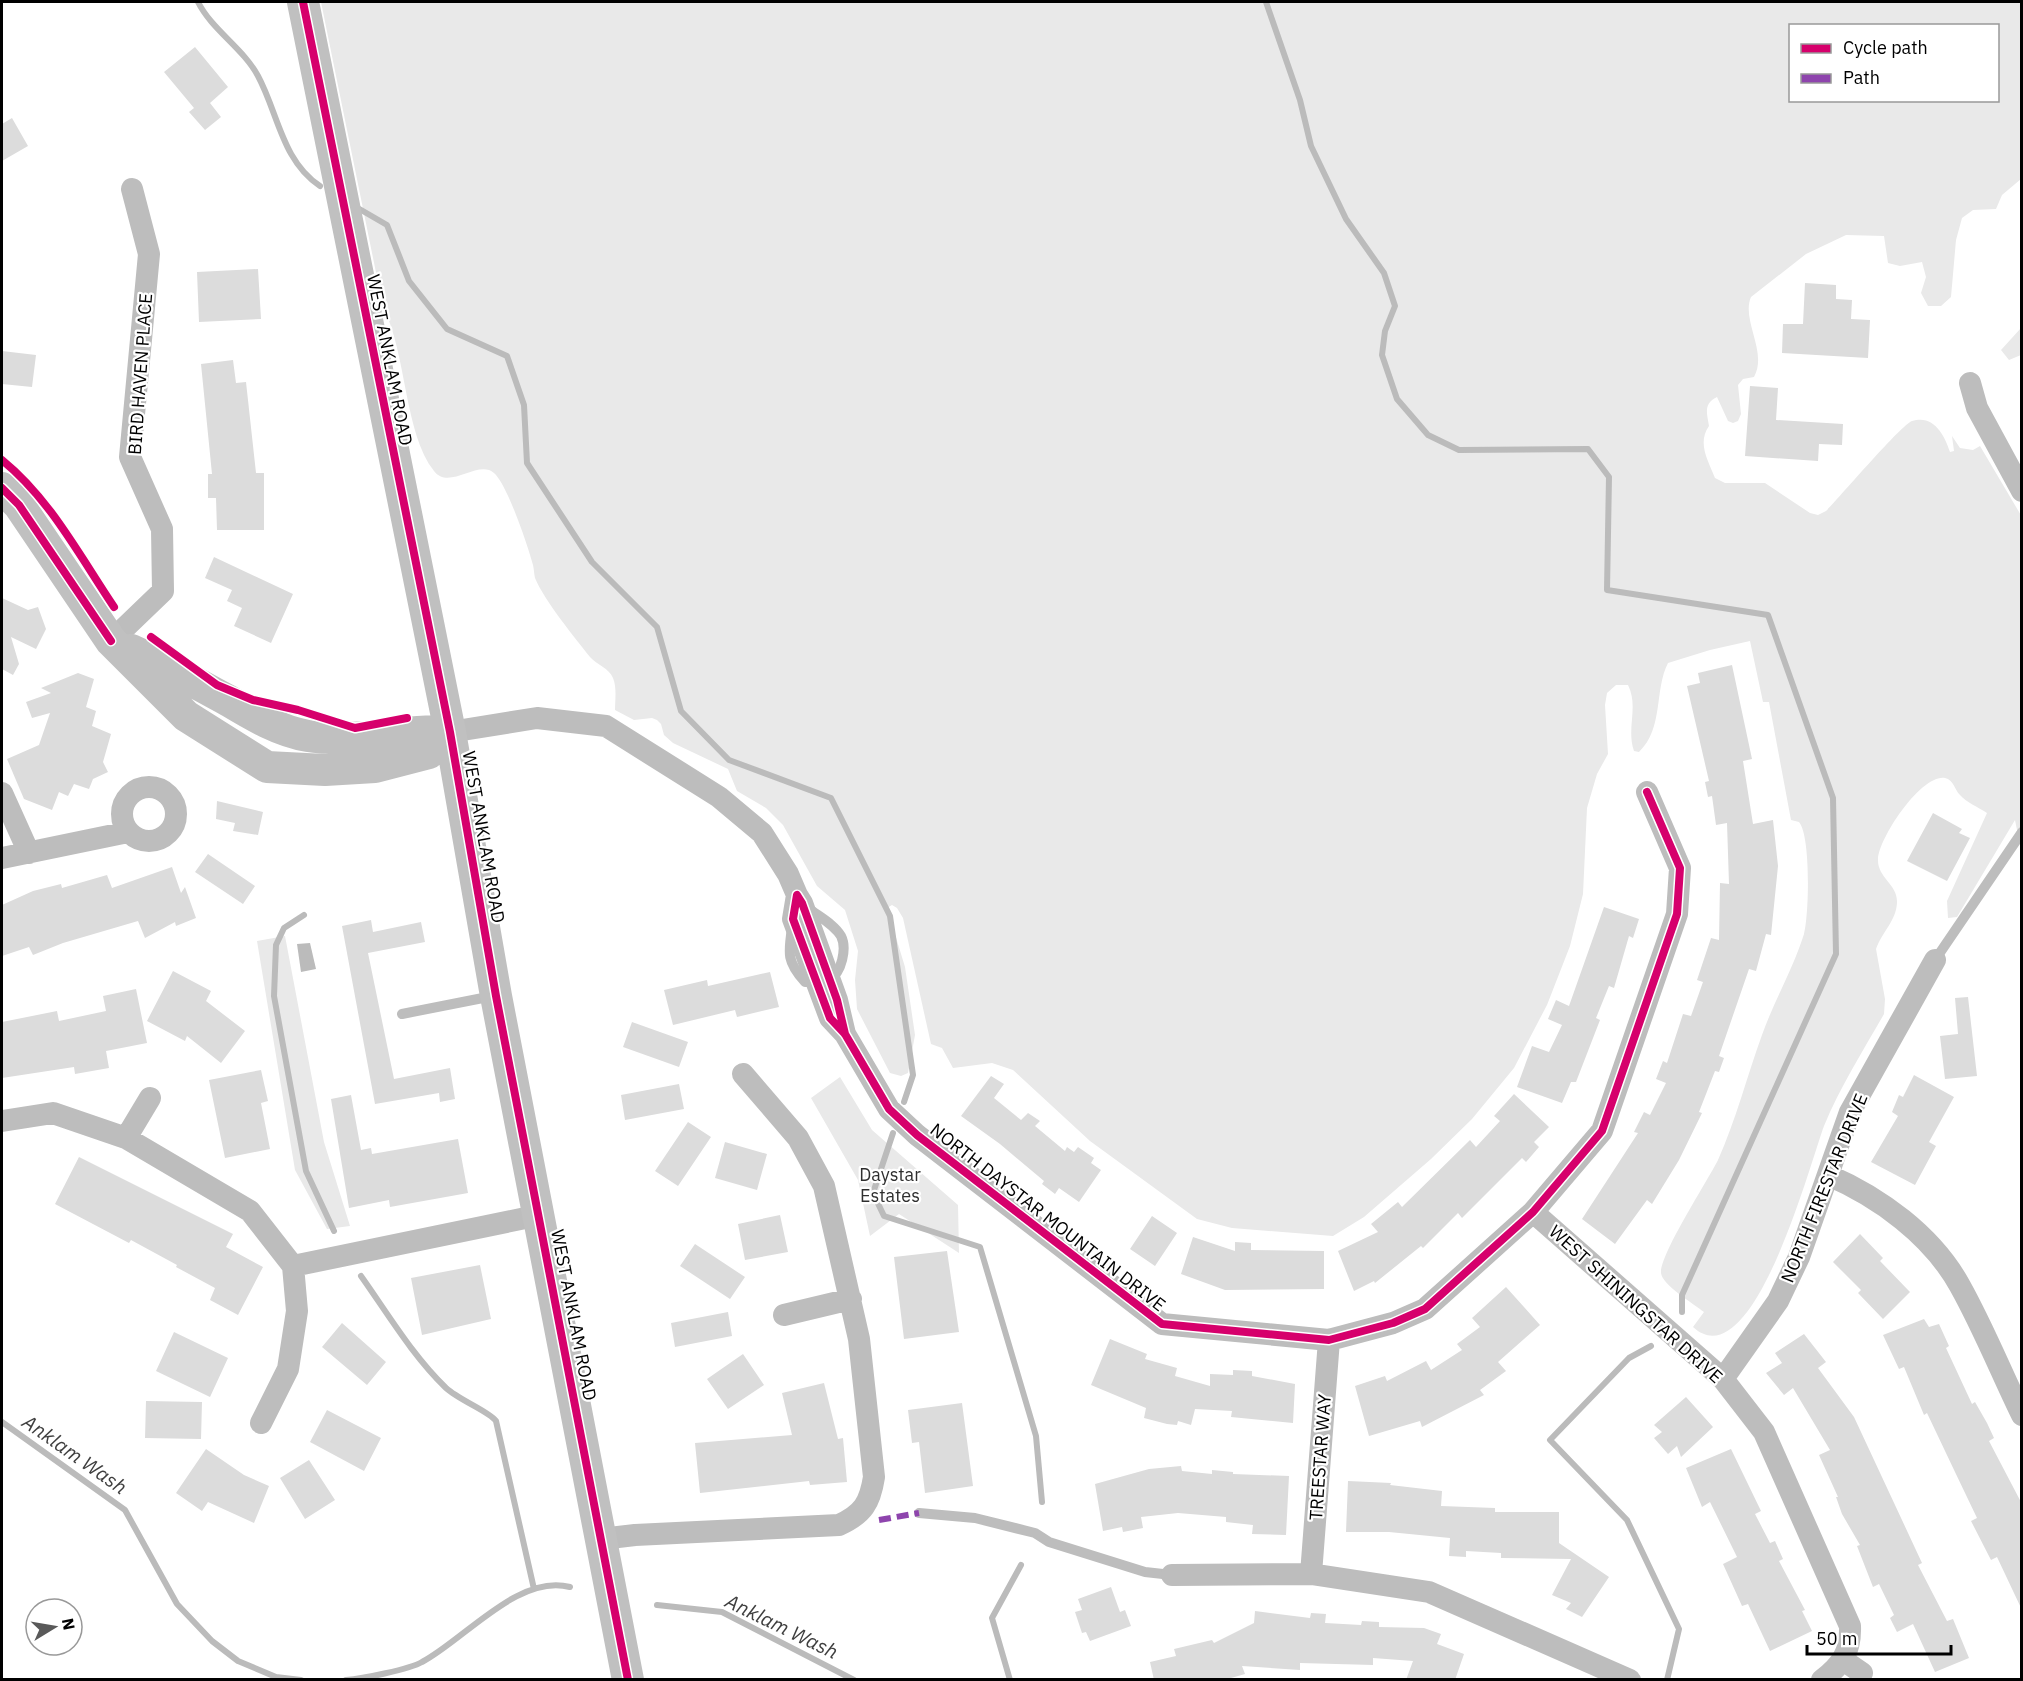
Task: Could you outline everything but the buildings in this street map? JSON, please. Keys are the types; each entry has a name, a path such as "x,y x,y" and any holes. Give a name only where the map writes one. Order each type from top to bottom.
{"main road":[{"name":"WEST ANKLAM ROAD","path":"303,2 450,732 496,996 628,1680"},
{"path":"2,488 19,505 111,641 186,716 267,767 325,770 375,767 429,753 450,732"},
{"path":"111,641 159,663 274,726 308,736 355,738 421,730 450,732"}],"street":[{"name":"BIRD HAVEN PLACE","path":"111,641 163,591 162,529 130,457 149,254 132,189"},
{"path":"1970,383 1977,408 2022,491"},
{"name":"NORTH DAYSTAR MOUNTAIN DRIVE","path":"450,732 537,718 606,726 719,797 762,833 788,874 823,981 845,1034 889,1108 917,1135 1162,1324 1329,1340 1393,1323 1425,1309 1533,1212 1602,1131 1677,914 1680,868 1647,792"},
{"path":"2,793 29,853"},
{"path":"2,858 128,832"},
{"name":"NORTH FIRESTAR DRIVE","path":"1723,1379 1778,1301 1799,1257 1850,1112 1935,960"},
{"path":"601,1539 635,1535 839,1526 872,1514 871,1497 874,1477 859,1339 830,1206 814,1164 798,1138 743,1074"},
{"path":"126,1138 150,1098"},
{"path":"2,1121 53,1113 126,1138 250,1211 293,1266 297,1311 288,1369 261,1423"},
{"path":"1828,1175 1861,1189 1894,1212 1935,1252 1960,1284 2022,1415"},
{"name":"WEST SHININGSTAR DRIVE","path":"1533,1212 1723,1379 1764,1432 1850,1626 1850,1642 1844,1659"},
{"path":"293,1266 540,1215"},
{"path":"784,1315 851,1299"},
{"name":"TREESTAR WAY","path":"1311,1574 1329,1340"},
{"path":"1172,1575 1311,1574 1429,1592 1630,1680"},
{"path":"1821,1680 1844,1659 1862,1673"}],"lane":[{"path":"1935,960 2022,832"},
{"path":"797,905 788,949 792,967 805,982 823,981"},
{"path":"402,1014 496,996"},
{"path":"919,1514 975,1518 1035,1533 1050,1542 1145,1572 1172,1575"}],"green space":[{"path":"321,2 2021,2 2021,179 2002,195 1996,209 1973,210 1962,218 1956,240 1951,297 1941,306 1928,306 1921,293 1926,277 1922,262 1900,266 1888,263 1884,236 1846,235 1806,254 1751,297 1749,316 1758,357 1754,377 1743,379 1738,385 1741,414 1738,421 1733,423 1728,421 1717,397 1710,403 1707,409 1709,426 1704,445 1715,478 1725,483 1765,483 1810,513 1818,515 1826,511 1912,421 1927,421 1937,428 1942,433 1950,452 1954,451 1952,436 1960,448 1973,450 1980,446 2022,517 2021,850 2015,820 1957,917 1948,918 1947,901 1987,813 1963,798 1948,779 1935,779 1914,796 1893,823 1880,849 1878,859 1881,871 1894,891 1897,903 1894,915 1876,949 1885,999 1884,1014 1830,1112 1793,1219 1757,1297 1737,1324 1715,1336 1693,1327 1704,1312 1679,1294 1667,1283 1661,1273 1668,1250 1718,1160 1767,1022 1800,947 1807,911 1806,843 1799,822 1791,820 1769,702 1763,702 1750,641 1668,663 1661,685 1652,732 1639,752 1634,751 1632,742 1633,709 1628,685 1616,685 1607,693 1605,705 1608,754 1597,774 1587,808 1583,894 1570,946 1547,1005 1514,1068 1472,1119 1431,1159 1364,1217 1333,1236 1232,1228 1197,1219 1090,1141 1013,1070 992,1063 953,1068 942,1048 931,1044 903,918 897,908 892,905 887,908 905,967 915,1035 908,1073 901,1076 890,1073 857,1009 855,980 858,951 845,910 817,886 783,825 766,808 737,791 728,769 673,743 664,735 661,724 657,720 652,718 634,720 615,710 613,678 590,657 560,619 539,587 522,530 499,479 487,470 455,477 440,476 424,455 411,415 391,326 383,307"},
{"path":"2021,328 2021,355 2009,360 2001,350"},
{"path":"285,936 324,1142 350,1226 327,1229 295,1170 257,941"},
{"name":"Daystar Estates","path":"840,1077 872,1130 958,1205 959,1253 899,1214 870,1236 858,1180 811,1098"}],"shaded area":[{"path":"310,943 316,969 301,972 297,944"}],"waterway":[{"path":"198,2 211,21 252,66 265,90 289,150 307,176 320,186"},
{"path":"1266,2 1300,100 1311,146 1346,219 1384,273 1395,306 1385,331 1382,355 1397,399 1428,435 1459,450 1588,449 1609,477 1607,590 1768,615 1833,798 1836,954 1682,1295 1682,1312"},
{"path":"356,207 387,225 409,281 447,329 507,356 524,405 527,463 592,562 657,627 681,711 729,760 831,798 890,916 913,1075 904,1102"},
{"path":"304,915 284,928 276,945 274,996 306,1171 334,1231"},
{"path":"893,1133 873,1193 884,1216 980,1247 1036,1436 1042,1502"},
{"path":"361,1276 422,1362 446,1388 496,1421 534,1589"},
{"path":"1651,1346 1629,1358 1550,1440 1627,1520 1679,1629 1667,1680"},
{"name":"Anklam Wash","path":"2,1422 125,1510 177,1604 212,1641 238,1661 276,1677 301,1680"},
{"path":"1010,1680 992,1618 1021,1565"},
{"name":"Anklam Wash","path":"346,1680 416,1665 512,1599 531,1590 551,1585 570,1587"},
{"name":"Anklam Wash","path":"657,1605 722,1612 854,1680"}],"marked path":[{"path":"879,1520 919,1513"}],"cycle path":[{"path":"303,2 450,732 496,996 628,1680"},
{"path":"2,460 35,492 49,510 114,607"},
{"path":"2,488 19,505 111,641"},
{"path":"151,637 217,685 253,700 298,710 355,728 407,718"},
{"path":"845,1034 837,1000 802,903 797,895 793,919 830,1018 845,1034 889,1109 917,1135 1162,1324 1329,1340 1393,1323 1425,1309 1533,1212 1602,1131 1677,914 1680,868 1647,792"}]}
